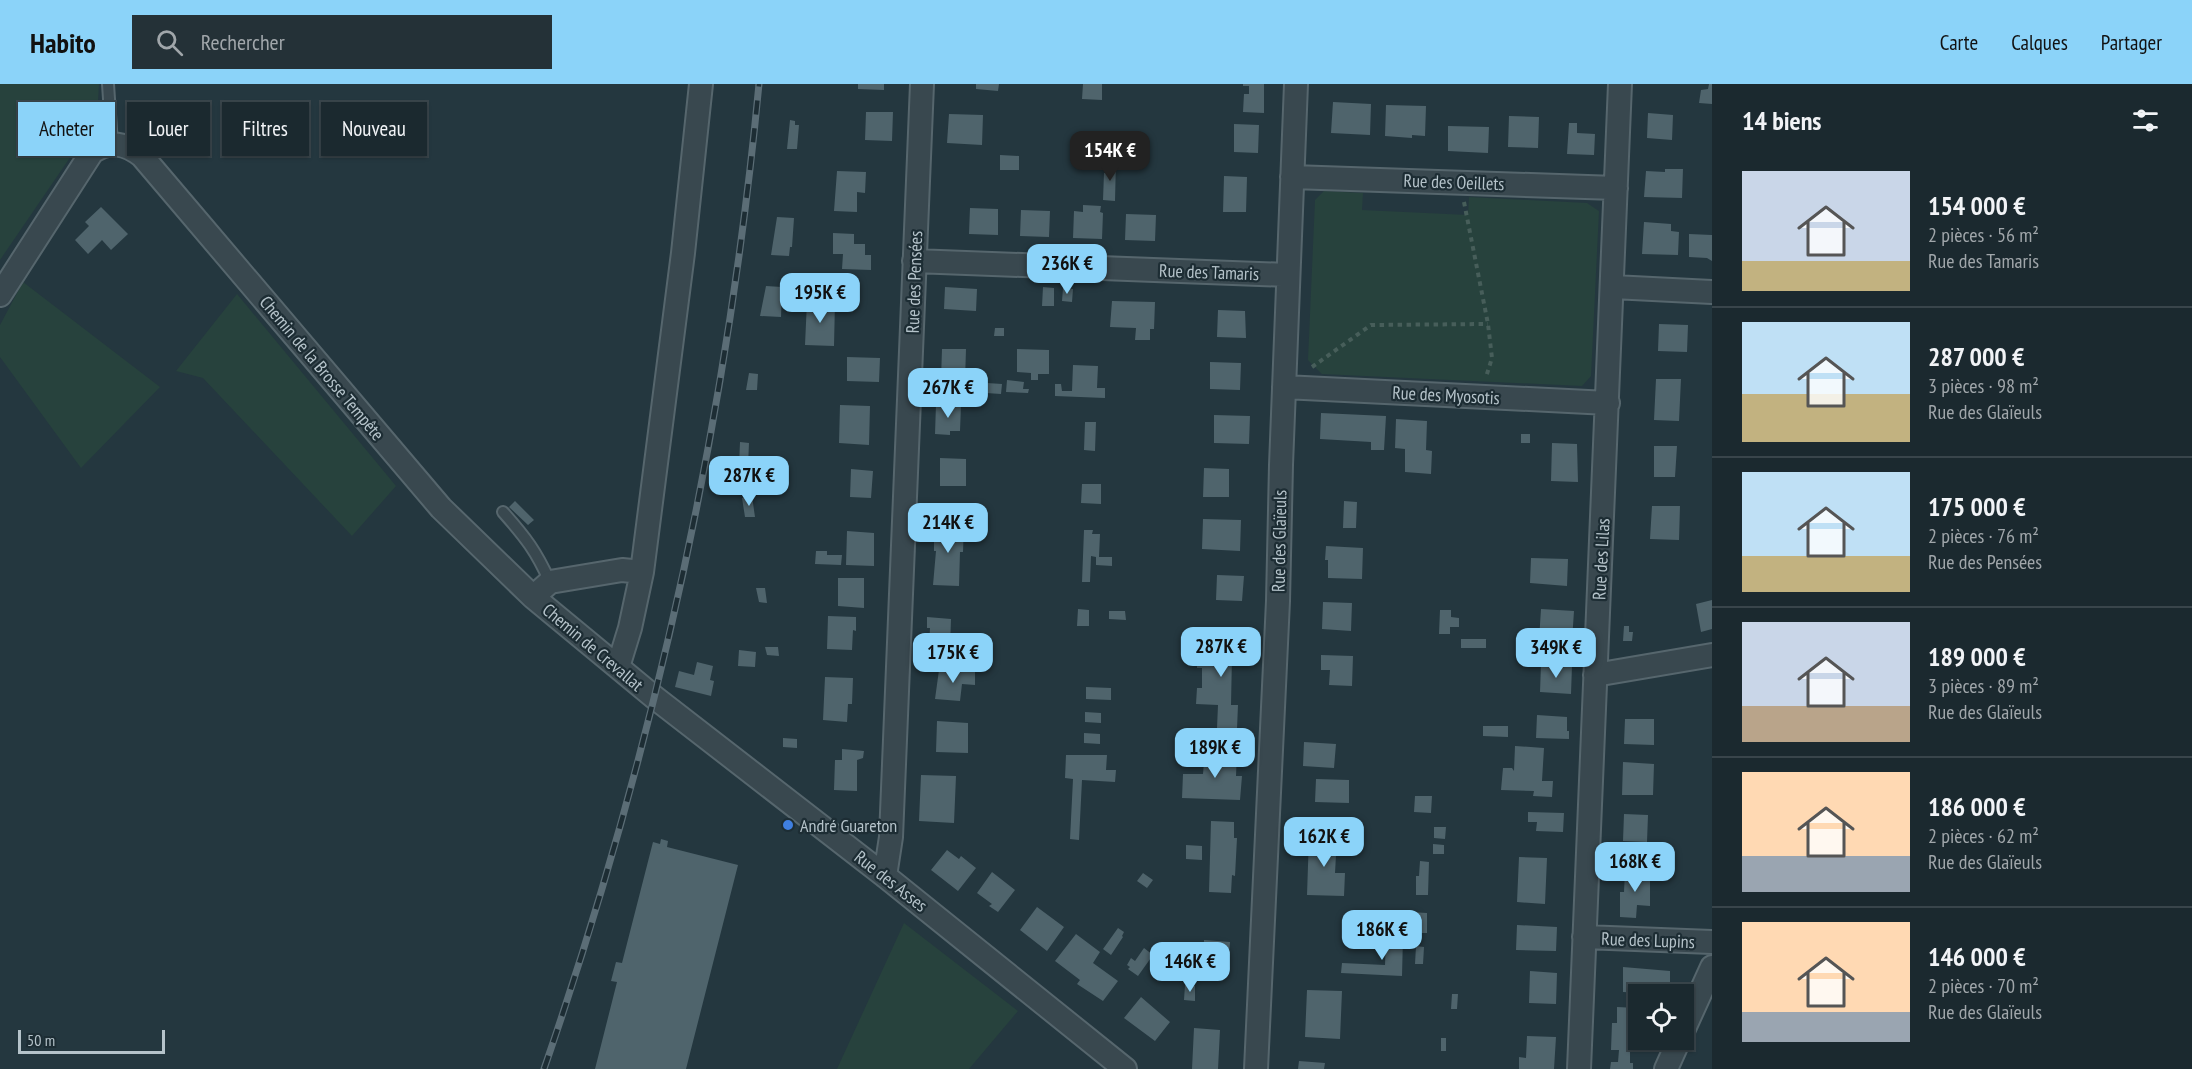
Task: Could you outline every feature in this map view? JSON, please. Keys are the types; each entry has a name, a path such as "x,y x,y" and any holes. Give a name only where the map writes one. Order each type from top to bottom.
{"street":[{"path":"618,667 630,628 642,572 683,253 701,84"},
{"name":"Rue des Pensées","path":"885,876 892,825 922,84"},
{"name":"Rue des Glaïeuls","path":"1256,1069 1278,613 1296,84"},
{"name":"Rue des Lilas","path":"1579,1069 1620,84"},
{"name":"Chemin de la Brosse Tempête","path":"115,144 130,147 142,156 441,508 541,589"},
{"path":"0,295 89,156"},
{"name":"Rue des Oeillets","path":"1292,177 1616,188"},
{"name":"Rue des Tamaris","path":"914,261 1288,275"},
{"path":"1613,287 1712,292"},
{"name":"Rue des Myosotis","path":"1284,387 1608,403"},
{"path":"541,589 622,570 642,572"},
{"name":"Chemin de Crevallat","path":"541,589 618,667 654,697"},
{"path":"1595,675 1712,655"},
{"name":"Rue des Asses","path":"654,697 885,876 1125,1069"},
{"name":"Rue des Lupins","path":"1584,937 1712,942"},
{"path":"1694,1007 1712,968"},
{"path":"1666,1069 1675,1050"}],"lane":[{"path":"108,84 109,102"},
{"path":"503,512 537,554 541,589"}],"path":[{"path":"1462,194 1488,324 1492,357 1483,386"},
{"path":"1307,371 1371,325 1488,324"}],"green space":[{"path":"0,84 99,84 98,102 18,102 18,156 71,156 0,260"},
{"path":"1324,191 1363,193 1362,210 1468,215 1469,197 1587,203 1599,211 1591,376 1582,386 1322,374 1308,360 1315,200"},
{"path":"23,282 160,387 81,468 0,357 0,325"},
{"path":"237,294 396,486 352,536 203,378 176,371"},
{"path":"904,923 1018,1011 969,1069 837,1069"}],"building":[{"path":"858,84 884,84 884,90 858,89"},
{"path":"976,84 999,84 998,91 976,89"},
{"path":"1083,84 1102,84 1102,100 1082,99"},
{"path":"1243,84 1264,84 1264,113 1243,112 1244,94 1249,94 1249,86 1243,86"},
{"path":"1709,84 1712,84 1712,104 1699,103 1701,90 1708,89"},
{"path":"1333,102 1371,104 1370,135 1331,133"},
{"path":"1386,105 1426,106 1425,136 1412,135 1412,138 1385,136"},
{"path":"866,112 893,112 892,141 865,140"},
{"path":"1648,113 1673,115 1672,140 1647,138"},
{"path":"949,114 983,115 982,145 947,143"},
{"path":"1509,116 1539,117 1538,148 1508,147"},
{"path":"790,120 795,121 795,125 799,125 797,149 787,149"},
{"path":"1569,123 1577,123 1577,133 1595,134 1594,155 1567,154"},
{"path":"1234,124 1259,125 1258,153 1234,152"},
{"path":"1448,126 1489,127 1488,153 1448,151"},
{"path":"1000,155 1019,156 1019,170 1000,170"},
{"path":"1108,160 1116,160 1115,201 1103,200 1104,173 1108,173"},
{"path":"1665,169 1683,169 1682,198 1644,197 1646,171 1665,172"},
{"path":"837,171 866,172 865,193 857,192 857,212 834,211"},
{"path":"1224,176 1247,177 1246,212 1223,212"},
{"path":"1083,205 1101,206 1102,239 1073,238 1074,211 1083,212"},
{"path":"101,207 128,234 111,250 102,240 88,254 75,240 89,226 85,222"},
{"path":"970,208 998,209 998,235 969,234"},
{"path":"1021,210 1050,211 1049,237 1020,236"},
{"path":"1126,214 1156,215 1155,241 1125,240"},
{"path":"777,217 794,218 792,247 790,247 789,256 771,255"},
{"path":"1644,222 1671,224 1671,231 1679,232 1678,255 1642,254"},
{"path":"833,233 854,234 854,244 865,244 865,255 871,255 871,270 842,269 843,254 833,254"},
{"path":"1689,234 1712,235 1712,261 1707,258 1689,257"},
{"path":"766,286 782,287 781,317 760,316"},
{"path":"945,287 977,289 976,311 944,309"},
{"path":"1043,287 1054,288 1054,306 1042,306"},
{"path":"1063,288 1073,289 1072,302 1062,301"},
{"path":"807,301 835,302 834,346 805,345"},
{"path":"1112,301 1155,302 1154,329 1150,329 1150,340 1135,340 1136,328 1110,327"},
{"path":"1218,310 1245,311 1246,338 1217,337"},
{"path":"1659,324 1688,325 1687,352 1658,351"},
{"path":"995,328 1004,328 1004,336 994,336"},
{"path":"942,349 966,349 965,381 941,379"},
{"path":"1017,349 1049,350 1049,374 1038,374 1038,380 1031,380 1031,373 1017,372"},
{"path":"847,357 880,358 879,382 847,381"},
{"path":"1210,362 1241,363 1240,390 1210,389"},
{"path":"1073,365 1098,366 1097,388 1105,388 1105,398 1055,396 1055,384 1061,384 1062,391 1072,391"},
{"path":"749,373 758,374 757,390 746,390"},
{"path":"1656,379 1681,379 1679,421 1654,420"},
{"path":"1007,380 1024,382 1023,389 1029,389 1028,393 1006,392"},
{"path":"987,383 1002,384 1001,394 986,393"},
{"path":"936,404 961,405 960,431 950,431 950,435 935,434"},
{"path":"840,405 870,406 869,445 839,443"},
{"path":"1321,413 1386,416 1384,450 1371,450 1371,442 1320,439"},
{"path":"1214,415 1250,416 1249,444 1214,443"},
{"path":"1396,419 1427,421 1426,450 1432,451 1431,474 1405,472 1405,449 1395,448"},
{"path":"1085,422 1096,422 1095,451 1084,450"},
{"path":"1521,434 1530,434 1530,443 1521,443"},
{"path":"740,442 749,443 748,466 739,466"},
{"path":"1552,443 1577,444 1578,482 1551,481"},
{"path":"1654,446 1677,446 1675,477 1654,477"},
{"path":"940,458 966,459 966,486 940,486"},
{"path":"1204,468 1229,469 1229,497 1203,497"},
{"path":"851,469 873,471 871,498 850,497"},
{"path":"1082,484 1101,484 1101,504 1081,503"},
{"path":"752,496 755,517 745,517 742,498"},
{"path":"515,501 534,520 528,525 509,507"},
{"path":"1344,501 1357,502 1356,528 1343,528"},
{"path":"1652,506 1680,506 1679,540 1650,539"},
{"path":"1203,519 1241,520 1240,551 1202,549"},
{"path":"934,524 964,525 959,586 933,585 936,551 934,551"},
{"path":"1084,530 1093,530 1092,534 1100,534 1099,557 1112,557 1112,566 1096,565 1096,557 1091,556 1090,582 1082,582"},
{"path":"847,531 874,533 874,566 846,565"},
{"path":"1326,546 1363,548 1362,579 1328,578 1328,560 1325,560"},
{"path":"816,551 827,551 827,555 842,555 841,565 815,564"},
{"path":"1531,558 1568,559 1567,586 1530,583"},
{"path":"1217,575 1244,576 1242,601 1216,600"},
{"path":"838,578 864,578 864,608 838,606"},
{"path":"756,588 765,588 767,603 759,602"},
{"path":"1712,600 1712,629 1701,632 1696,604"},
{"path":"1323,602 1352,603 1351,631 1322,629"},
{"path":"1078,609 1089,610 1089,626 1077,626"},
{"path":"1541,609 1574,611 1572,641 1539,640"},
{"path":"1440,610 1451,610 1451,617 1459,618 1459,627 1450,627 1450,634 1439,634"},
{"path":"1109,611 1125,611 1126,620 1109,619"},
{"path":"828,616 856,617 852,650 827,649"},
{"path":"927,617 951,619 950,648 929,646 930,628 927,628"},
{"path":"1624,626 1629,626 1629,632 1633,632 1632,641 1623,641"},
{"path":"1220,627 1242,628 1241,656 1232,656 1231,705 1238,705 1237,729 1217,728 1218,705 1196,704 1197,688 1202,688 1202,668 1197,668 1197,658 1218,659"},
{"path":"1461,639 1486,639 1486,648 1461,648"},
{"path":"765,647 778,647 779,656 767,655"},
{"path":"739,650 756,652 755,667 738,666"},
{"path":"1321,655 1353,656 1352,686 1329,685 1330,670 1321,670"},
{"path":"697,662 713,666 710,680 714,681 711,696 675,687 679,671 694,675"},
{"path":"1541,664 1572,666 1571,694 1540,692"},
{"path":"962,669 972,669 975,672 975,685 962,684 960,701 935,699 939,670 962,672"},
{"path":"825,677 853,678 852,704 848,704 847,722 823,720"},
{"path":"1086,687 1111,688 1111,700 1086,699"},
{"path":"1085,712 1101,713 1101,723 1085,722"},
{"path":"1537,715 1567,717 1569,739 1536,738"},
{"path":"1625,719 1654,719 1654,745 1624,744"},
{"path":"937,721 968,723 968,753 936,752"},
{"path":"1483,726 1508,726 1508,737 1483,736"},
{"path":"1084,733 1100,734 1100,744 1084,743"},
{"path":"783,738 797,739 797,748 783,747"},
{"path":"1304,742 1336,744 1334,768 1303,766"},
{"path":"1515,746 1544,748 1542,781 1553,781 1552,797 1533,796 1534,791 1501,790 1503,768 1512,768 1514,771"},
{"path":"842,749 864,751 863,758 857,760 857,791 834,790 835,760 842,760"},
{"path":"1205,751 1237,753 1236,776 1242,776 1240,800 1182,798 1183,774 1203,774"},
{"path":"1066,755 1107,755 1106,770 1116,770 1115,782 1082,780 1079,840 1070,839 1073,779 1065,778"},
{"path":"1623,762 1654,764 1653,795 1622,795"},
{"path":"921,775 956,776 954,823 919,821"},
{"path":"1316,779 1349,780 1349,803 1315,802"},
{"path":"1415,796 1432,796 1431,813 1414,812"},
{"path":"1528,812 1564,813 1563,832 1536,831 1537,822 1528,822"},
{"path":"1624,814 1648,815 1647,842 1623,841"},
{"path":"1211,821 1234,822 1234,838 1237,838 1235,876 1232,875 1231,893 1209,892"},
{"path":"1339,824 1352,825 1352,832 1338,832"},
{"path":"1434,827 1446,827 1445,839 1434,838"},
{"path":"1309,836 1337,837 1335,873 1345,873 1344,896 1307,895"},
{"path":"661,839 668,841 667,847 738,865 686,1069 595,1069 617,982 611,981 616,962 622,963 653,842 660,844"},
{"path":"1433,844 1444,845 1444,854 1433,854"},
{"path":"1186,845 1202,846 1202,860 1186,859"},
{"path":"947,850 959,859 961,856 976,868 958,891 931,870"},
{"path":"1620,850 1658,851 1658,863 1620,862"},
{"path":"1519,857 1547,858 1545,904 1517,902"},
{"path":"1420,861 1429,862 1428,895 1416,895 1416,876 1419,876"},
{"path":"1625,871 1650,872 1650,906 1637,905 1636,918 1620,917 1620,892 1624,892"},
{"path":"992,872 1015,890 998,912 989,906 992,904 977,893"},
{"path":"1143,873 1153,880 1147,888 1137,881"},
{"path":"1037,907 1064,927 1047,951 1020,930"},
{"path":"1410,912 1427,913 1427,933 1409,933"},
{"path":"1517,925 1557,927 1556,951 1516,950"},
{"path":"1118,928 1124,932 1123,937 1111,955 1103,949"},
{"path":"1076,934 1100,952 1093,963 1118,981 1103,1001 1077,984 1080,980 1055,961"},
{"path":"1386,936 1403,937 1402,976 1341,973 1342,963 1385,965"},
{"path":"1204,940 1230,942 1228,969 1203,968"},
{"path":"1416,946 1424,947 1423,964 1415,964"},
{"path":"1144,948 1153,955 1138,976 1128,969 1130,967 1127,965 1131,958 1135,961"},
{"path":"1623,967 1670,971 1670,984 1628,984 1628,992 1623,992"},
{"path":"1530,971 1557,973 1556,1004 1529,1003"},
{"path":"1185,985 1195,986 1195,1001 1184,1000"},
{"path":"1307,990 1342,991 1340,1039 1305,1037"},
{"path":"1452,994 1458,994 1457,1009 1451,1009"},
{"path":"1141,997 1170,1022 1155,1041 1124,1018"},
{"path":"1617,1007 1628,1008 1628,1050 1636,1050 1630,1051 1630,1063 1633,1063 1633,1069 1610,1069 1611,1062 1618,1062 1619,1050 1611,1050 1612,1023 1617,1023"},
{"path":"1194,1028 1220,1030 1218,1069 1192,1069"},
{"path":"1527,1036 1556,1037 1554,1069 1519,1069 1519,1057 1526,1058"},
{"path":"1441,1038 1446,1038 1446,1051 1441,1051"},
{"path":"1299,1061 1325,1063 1324,1069 1298,1069"}],"railway":[{"path":"544,1069 584,949 620,828 681,583 706,459 727,335 745,209 759,84"}],"place":[{"name":"André Guareton","path":"788,825"}]}
